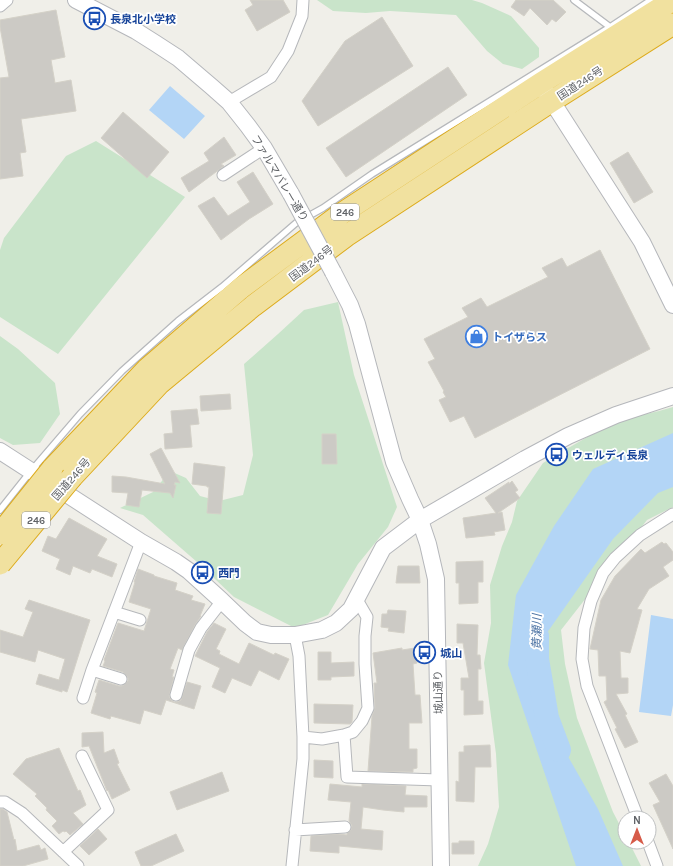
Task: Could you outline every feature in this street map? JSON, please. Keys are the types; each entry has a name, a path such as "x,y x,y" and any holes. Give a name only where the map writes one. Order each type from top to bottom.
{"highway":[{"name":"国道246号","path":"0,534 52,469 147,369 240,288 342,214 541,83 673,0"},
{"name":"国道246号","path":"0,564 72,477 159,384 253,306 346,236 552,101 673,24"}],"street":[{"path":"0,6 7,0"},
{"name":"ファルマバレー通り","path":"76,0 136,31 178,58 229,102 264,148 292,194 350,305 362,341 394,462 420,520"},
{"path":"229,102 271,76 288,51 302,16 303,0"},
{"path":"541,83 642,242 673,305"},
{"path":"223,175 264,148"},
{"path":"0,451 141,542 189,571 245,623 257,632 271,635 296,635 322,630 336,623 351,609 383,548 420,520 525,459 568,436 616,415 673,396"},
{"path":"635,810 587,686 582,659 584,628 591,601 603,573 615,558 640,535 673,514"},
{"name":"城山通り","path":"420,520 428,544 436,578 441,866"},
{"path":"83,698 92,670 141,542"},
{"path":"303,737 322,739 353,732 362,721 368,708 365,664 367,617 356,598"},
{"path":"176,695 189,650 201,628 222,601"},
{"path":"114,612 140,620"},
{"path":"292,866 303,759 299,656 296,635"},
{"path":"92,670 121,679"},
{"path":"344,735 347,777 440,780"},
{"path":"63,852 108,810 82,756"},
{"path":"0,802 5,802 22,813 78,866"},
{"path":"295,830 345,827"},
{"path":"651,850 657,866"}],"lane":[{"path":"574,0 610,27"},
{"path":"0,510 80,414 122,371 178,321 222,288 296,223 323,208 372,174 610,27 651,0"}],"green space":[{"path":"317,0 472,0 511,16 539,48 539,57 522,69 503,64 487,51 456,15 390,11 366,13 333,11"},
{"path":"96,141 185,197 58,354 0,317 0,250 4,238 66,156"},
{"path":"338,302 354,375 397,507 388,527 358,564 328,615 295,628 234,597 197,562 143,515 120,508 153,492 170,471 186,478 200,496 219,501 243,495 253,455 244,364 304,310"},
{"path":"0,336 18,349 55,383 60,414 40,443 13,445 0,438"},
{"path":"673,407 673,507 647,520 561,630 565,664 577,718 617,820 617,850 633,850 641,866 478,866 488,844 499,807 496,754 484,663 491,623 490,585 502,546 512,522 517,501 543,463 561,451 615,421"}],"water":[{"path":"170,86 205,116 184,139 149,110"},
{"path":"673,433 673,487 658,493 613,539 544,637 534,697 598,809 623,866 576,866 508,665 516,595 554,526 593,469"},
{"path":"651,615 673,619 673,705 671,716 639,712"}],"building":[{"path":"250,0 283,0 290,12 257,31 245,10 253,5"},
{"path":"516,0 553,0 566,12 556,22 552,19 547,25 530,8 524,16 511,7"},
{"path":"56,10 65,57 51,60 55,83 71,80 76,111 21,119 26,152 20,153 23,176 0,179 0,78 9,77 0,20"},
{"path":"382,17 413,66 318,126 302,101 345,41"},
{"path":"448,67 467,95 346,177 326,148"},
{"path":"123,112 169,152 147,178 101,138"},
{"path":"224,137 236,155 221,164 224,166 189,192 181,178 209,161 204,153"},
{"path":"628,152 653,192 634,203 610,163"},
{"path":"253,172 273,204 249,219 221,240 198,206 214,197 228,216 250,202 237,182"},
{"path":"600,250 650,349 475,438 464,416 450,422 439,400 446,397 443,392 444,391 428,362 435,359 424,339 468,317 462,308 481,298 487,307 548,277 542,268 562,258 567,267"},
{"path":"230,394 231,409 201,411 200,396"},
{"path":"197,409 199,424 190,425 192,447 165,449 164,434 173,433 171,411"},
{"path":"322,434 336,434 337,464 322,464"},
{"path":"161,448 180,483 175,482 174,485 176,485 173,498 170,493 142,490 139,507 126,505 128,493 112,492 112,476 165,484 150,454"},
{"path":"194,463 225,467 221,514 207,513 209,487 192,484"},
{"path":"512,481 518,490 515,492 520,498 498,513 502,512 505,530 494,532 495,535 466,538 463,518 496,513 485,498"},
{"path":"69,518 107,539 97,556 117,564 112,577 92,569 90,573 73,566 70,575 56,569 60,559 42,551 48,536 56,539"},
{"path":"662,542 664,544 666,543 673,552 673,560 663,567 669,576 649,589 637,609 642,610 630,653 620,651 621,678 628,678 628,693 616,694 627,714 625,715 638,742 625,748 615,729 617,728 604,702 607,700 606,676 599,676 598,650 590,649 601,600 615,576 641,549 645,553"},
{"path":"483,561 483,582 478,582 478,603 459,604 459,583 456,583 456,562"},
{"path":"398,566 419,566 420,583 396,583"},
{"path":"138,569 177,583 175,590 193,596 191,600 205,604 201,616 182,650 178,648 170,669 174,670 172,677 174,677 169,696 174,702 181,700 187,682 201,686 194,709 166,700 161,715 144,710 140,724 111,716 110,719 91,713 99,680 119,686 122,686 128,681 128,678 123,672 103,666 118,623 144,631 151,609 129,602"},
{"path":"29,600 90,620 67,692 62,690 62,692 36,684 39,674 59,680 65,659 38,650 35,662 0,652 0,630 23,637 33,612 25,609"},
{"path":"388,610 406,611 404,633 388,631 389,628 381,627 382,614 387,614"},
{"path":"214,623 226,629 216,649 220,651 219,654 239,664 249,643 274,655 275,653 289,659 279,680 259,670 251,686 232,678 225,693 212,687 220,668 195,656 207,632"},
{"path":"457,624 478,625 477,655 480,655 481,669 478,669 478,701 483,701 483,714 464,715 464,690 461,690 461,678 469,678 463,643 457,643"},
{"path":"402,648 402,650 415,648 417,663 413,664 415,695 420,695 422,723 409,723 409,749 417,749 417,768 413,769 413,772 368,771 372,716 375,708 374,683 377,683 373,653"},
{"path":"318,652 331,652 331,663 354,662 354,676 331,677 331,680 318,680"},
{"path":"314,704 353,705 352,722 350,724 314,723"},
{"path":"103,732 104,753 114,749 119,763 117,764 130,790 112,799 108,790 107,791 89,746 82,747 82,733"},
{"path":"490,745 491,767 475,767 474,802 456,801 456,781 459,782 459,752 464,752 464,746"},
{"path":"59,748 78,791 80,790 86,805 73,813 83,824 70,835 66,831 59,834 52,826 57,821 35,796 37,794 13,774 26,759"},
{"path":"314,760 333,761 333,778 314,777"},
{"path":"222,772 229,791 177,810 170,792"},
{"path":"666,774 673,786 673,849 657,814 657,810 655,810 653,805 660,802 649,783"},
{"path":"330,784 362,787 362,784 406,786 405,795 427,796 427,807 404,807 404,812 363,807 361,829 383,831 382,850 339,846 339,853 310,851 311,836 338,834 347,835 347,833 351,830 352,826 349,821 351,802 328,800"},
{"path":"0,809 7,812 17,851 39,845 41,850 45,848 48,859 23,866 0,866"},
{"path":"98,829 107,839 89,855 80,846"},
{"path":"176,834 184,851 151,866 141,866 135,852"},
{"path":"459,841 474,841 474,854 452,854 452,843 459,843"}],"waterway":[{"name":"黄瀬川","path":"537,636 537,659 547,718 559,750"}],"place":[{"name":"長泉北小学校","path":"95,19"},
{"name":"トイザらス","path":"477,337"},
{"name":"ウェルディ長泉","path":"556,455"},
{"name":"西門","path":"202,573"},
{"name":"城山","path":"425,653"}]}
